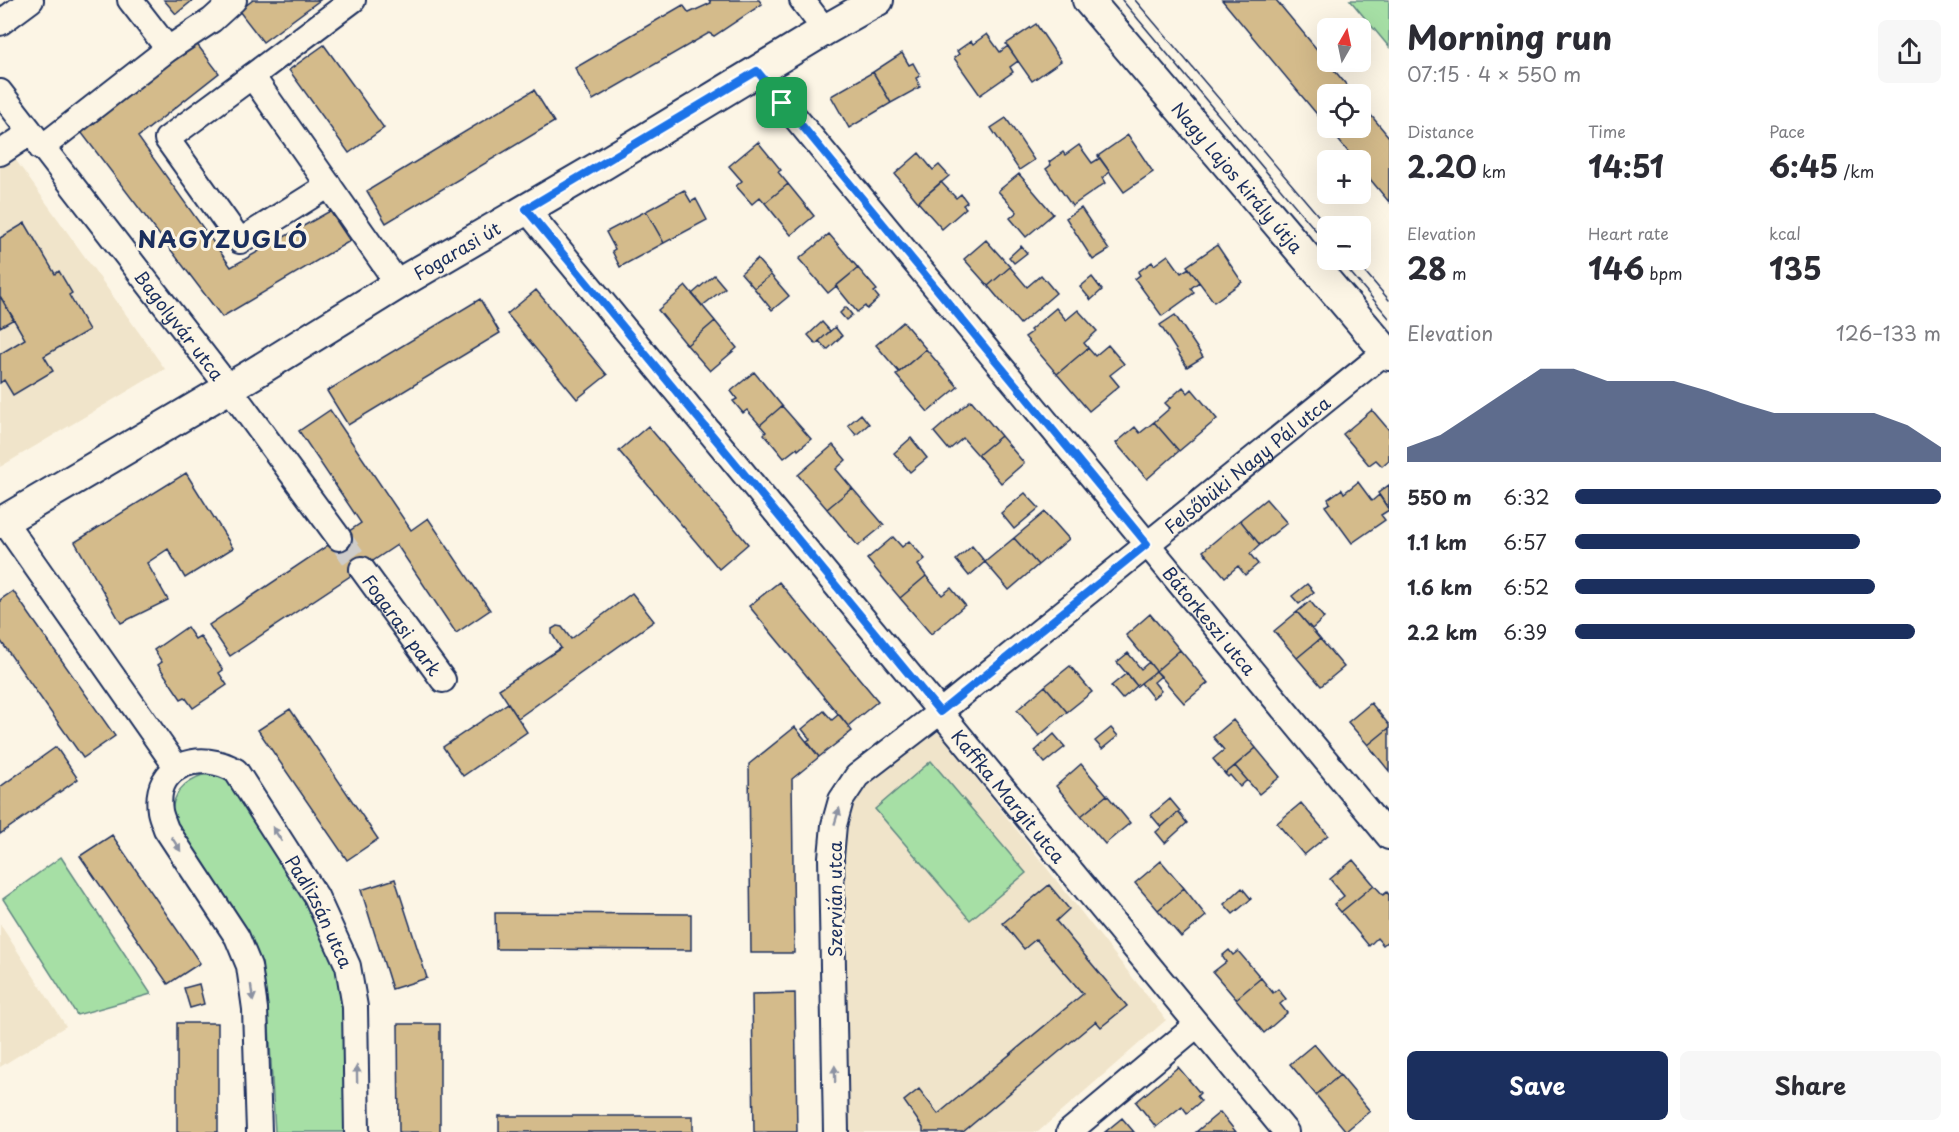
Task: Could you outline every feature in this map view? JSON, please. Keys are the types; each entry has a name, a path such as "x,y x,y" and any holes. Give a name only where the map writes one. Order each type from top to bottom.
{"main road":[{"name":"Fogarasi út","path":"2,522 878,0"},
{"name":"Nagy Lajos király útja","path":"1088,0 1388,352"}],"street":[{"path":"0,23 31,0"},
{"path":"130,0 168,49"},
{"path":"0,153 36,140 212,20 234,0"},
{"path":"329,185 240,241 167,139 352,0"},
{"path":"802,0 825,30"},
{"name":"Bátorkeszi utca","path":"757,71 1389,837"},
{"name":"Fogarasi út","path":"252,76 398,284"},
{"name":"Bagolyvár utca","path":"0,92 230,388"},
{"name":"Kaffka Margit utca","path":"526,209 1286,1132"},
{"name":"Felsőbüki Nagy Pál utca","path":"940,712 1388,352"},
{"path":"230,388 334,531"},
{"path":"2,522 177,768 168,776 161,790 160,811 166,829 237,937 249,966 255,1009 259,1132"},
{"name":"Fogarasi park","path":"362,569 443,680"},
{"name":"Szervián utca","path":"836,1132 831,857 834,825 841,800 857,776 940,712"},
{"name":"Padlizsán utca","path":"177,768 190,762 207,760 226,765 236,771 316,896 348,966 355,1006 357,1132"},
{"path":"1070,1132 1197,1025"}],"shaded area":[{"path":"0,138 165,369 0,467"},
{"path":"939,731 1166,1020 1038,1132 845,1132 842,847 848,807 866,782"},
{"path":"0,924 66,1026 0,1067"}],"green space":[{"path":"1350,0 1389,0 1389,47 1371,25 1371,18 1365,18"},
{"path":"931,761 1026,873 970,920 875,809"},
{"path":"205,774 219,774 230,779 297,871 344,974 353,1132 275,1132 268,1009 264,979 257,953 245,931 170,818 180,790 190,781"},
{"path":"61,857 151,994 77,1015 3,899"}],"building":[{"path":"164,0 193,0 176,14"},
{"path":"253,0 320,0 263,42 239,11"},
{"path":"709,0 759,0 762,4 714,36 709,33 593,100 575,68 683,5 689,13 711,3"},
{"path":"1222,0 1276,0 1317,49 1317,72 1336,72 1346,84 1317,84 1317,115"},
{"path":"1036,24 1061,61 1032,81 1006,44"},
{"path":"987,34 1000,52 1008,46 1018,61 1010,67 1013,72 980,95 954,58 959,54 957,51"},
{"path":"196,43 219,73 138,137 231,267 330,211 350,241 222,317 81,132"},
{"path":"324,45 384,128 349,153 289,70"},
{"path":"902,53 909,65 913,63 920,76 916,78 920,87 891,103 873,72"},
{"path":"873,72 891,103 849,128 831,96"},
{"path":"534,90 554,122 386,223 367,191"},
{"path":"1371,115 1389,137 1389,202 1371,180 1371,150 1347,150 1336,138 1371,138"},
{"path":"1006,118 1034,160 1019,170 991,128"},
{"path":"1128,135 1153,172 1124,192 1098,156"},
{"path":"758,142 781,170 778,172 788,184 765,203 760,197 752,204 736,186 742,181 729,166"},
{"path":"1079,145 1092,163 1100,158 1110,172 1102,178 1105,183 1072,206 1046,169 1051,165 1049,162"},
{"path":"919,153 933,170 939,165 949,176 918,202 895,174"},
{"path":"1019,174 1053,214 1026,237 1010,218 1017,212 998,191"},
{"path":"941,182 956,198 961,194 967,202 963,205 966,208 942,229 918,202"},
{"path":"788,184 814,216 791,235 765,203"},
{"path":"684,190 691,202 696,199 707,220 664,243 646,211"},
{"path":"1081,208 1109,250 1093,260 1066,218"},
{"path":"646,211 664,243 620,267 612,251 615,249 606,232"},
{"path":"25,223 55,274 59,271 72,293 69,295 89,330 44,356 53,371 13,395 4,380 0,383 0,354 25,339 0,296 0,238"},
{"path":"829,234 858,268 828,293 799,259"},
{"path":"986,240 1010,267 988,286 964,259"},
{"path":"1217,245 1242,282 1214,302 1187,266"},
{"path":"1021,246 1027,253 1014,263 1009,257"},
{"path":"1168,255 1181,273 1189,268 1199,282 1191,288 1194,293 1162,316 1135,279 1140,275 1138,272"},
{"path":"757,259 771,275 754,288 741,273"},
{"path":"1010,267 1027,287 1041,275 1056,293 1020,324 988,286"},
{"path":"858,268 877,290 874,292 879,298 867,309 865,306 857,312 836,286"},
{"path":"714,275 725,288 702,306 692,294"},
{"path":"771,275 789,296 772,310 754,288"},
{"path":"1092,277 1102,290 1091,300 1080,287"},
{"path":"686,286 715,321 687,345 658,310"},
{"path":"536,290 607,375 577,399 507,314"},
{"path":"0,296 14,319 0,327"},
{"path":"480,299 500,333 348,425 327,391"},
{"path":"846,307 852,315 846,320 840,313"},
{"path":"1056,308 1066,320 1078,310 1097,331 1084,343 1088,348 1057,374 1025,337"},
{"path":"1175,315 1203,357 1187,367 1160,325"},
{"path":"715,321 737,348 710,371 687,345"},
{"path":"822,322 830,331 816,344 808,335"},
{"path":"903,322 926,349 899,372 876,345"},
{"path":"835,327 842,336 827,350 819,341"},
{"path":"1108,345 1124,364 1110,375 1119,386 1089,411 1057,374 1088,348 1095,356"},
{"path":"926,349 958,387 928,412 896,375"},
{"path":"754,372 782,406 760,425 747,410 743,413 733,401 737,399 731,391"},
{"path":"1183,387 1188,393 1192,389 1217,419 1179,451 1154,422 1170,408 1165,403"},
{"path":"971,400 1001,436 978,455 963,438 949,450 934,432"},
{"path":"782,406 811,439 784,458 764,434 766,432 760,425"},
{"path":"330,410 411,530 428,518 490,610 456,633 397,545 230,656 209,625 361,523 299,431"},
{"path":"1372,410 1389,430 1389,460 1382,466 1376,460 1369,465 1343,434"},
{"path":"861,414 869,424 856,435 848,425"},
{"path":"1154,422 1179,451 1147,479 1116,443 1135,427 1140,433"},
{"path":"648,426 748,544 719,569 619,451"},
{"path":"1001,436 1024,463 1001,483 978,455"},
{"path":"911,438 927,458 910,472 894,453"},
{"path":"833,445 846,460 836,469 852,488 827,509 798,475"},
{"path":"186,473 233,548 185,578 168,549 147,563 168,600 121,623 75,542"},
{"path":"1358,482 1372,501 1379,495 1389,510 1381,515 1385,520 1352,543 1325,506 1330,503 1328,499 1342,489 1344,493"},
{"path":"1389,485 1389,509 1378,493"},
{"path":"852,488 884,525 858,546 827,509"},
{"path":"1025,493 1039,508 1014,529 1001,513"},
{"path":"1266,499 1287,523 1260,545 1240,520"},
{"path":"1045,512 1069,539 1038,565 1014,538"},
{"path":"1240,520 1260,545 1250,554 1258,564 1245,575 1238,566 1225,577 1203,551"},
{"path":"893,537 902,547 909,541 925,559 918,565 926,576 900,598 867,559"},
{"path":"1014,538 1038,565 1009,590 985,562"},
{"path":"972,546 985,562 969,576 956,560"},
{"path":"926,576 942,595 951,588 965,605 931,634 900,598"},
{"path":"779,582 878,701 848,726 749,606"},
{"path":"1307,584 1314,592 1299,604 1292,596"},
{"path":"13,591 115,736 83,758 0,640 0,600"},
{"path":"632,593 654,621 518,718 499,689 561,648 552,634 552,629 557,626 562,627 571,639"},
{"path":"1310,601 1324,618 1312,629 1297,612"},
{"path":"1297,612 1320,639 1297,658 1274,631"},
{"path":"1150,614 1180,650 1156,671 1126,635"},
{"path":"187,627 195,639 200,636 223,670 219,673 227,685 193,708 185,697 181,699 158,665 162,662 154,650"},
{"path":"1320,639 1344,667 1321,686 1297,658"},
{"path":"1180,650 1208,683 1184,703 1156,671"},
{"path":"1128,653 1141,669 1149,662 1156,671 1137,686 1117,662"},
{"path":"1070,666 1092,692 1067,712 1045,686"},
{"path":"1156,671 1161,676 1154,682 1161,691 1153,698 1141,683"},
{"path":"1127,673 1137,686 1122,699 1111,686"},
{"path":"1045,686 1067,712 1039,736 1017,710"},
{"path":"508,703 527,732 463,776 443,747"},
{"path":"1371,703 1389,728 1368,745 1348,722"},
{"path":"290,709 378,839 347,860 258,730"},
{"path":"824,711 832,720 839,714 852,731 819,757 807,741 810,739 802,729"},
{"path":"1233,720 1256,748 1225,774 1213,759 1224,750 1213,737"},
{"path":"795,727 819,757 792,779 794,953 751,953 749,764"},
{"path":"1111,728 1118,736 1102,749 1095,741"},
{"path":"1389,728 1389,771 1368,745"},
{"path":"1054,734 1065,747 1045,763 1035,751"},
{"path":"56,747 78,779 0,834 0,787"},
{"path":"1256,748 1280,777 1259,794 1235,766"},
{"path":"1081,764 1107,795 1081,816 1056,786"},
{"path":"1235,766 1247,780 1240,787 1230,775 1228,777 1225,774"},
{"path":"1107,795 1130,823 1105,844 1081,816"},
{"path":"1170,799 1180,811 1161,827 1151,815"},
{"path":"1301,803 1328,835 1304,855 1277,823"},
{"path":"1178,812 1187,823 1165,843 1156,832"},
{"path":"112,835 200,963 168,984 80,856"},
{"path":"1353,860 1374,885 1341,912 1334,904 1344,896 1330,879"},
{"path":"1161,861 1184,888 1158,910 1135,883"},
{"path":"395,879 427,978 392,989 361,890"},
{"path":"1049,885 1069,909 1056,921 1127,1006 1101,1027 1096,1021 963,1132 923,1132 923,1128 904,1101 919,1089 938,1114 1083,994 1036,939 1024,949 1003,923"},
{"path":"1374,885 1383,895 1387,892 1389,895 1389,940 1383,945 1377,938 1369,946 1341,912"},
{"path":"1184,888 1206,916 1181,937 1158,910"},
{"path":"1242,888 1251,899 1233,914 1224,904"},
{"path":"495,913 691,914 691,950 496,949"},
{"path":"1229,950 1233,955 1238,951 1261,978 1236,999 1213,972 1226,962 1222,956"},
{"path":"1261,978 1273,993 1278,989 1286,999 1280,1004 1287,1013 1264,1033 1236,999"},
{"path":"199,984 204,1004 190,1008 184,988"},
{"path":"795,993 797,1132 754,1132 752,994"},
{"path":"177,1023 218,1023 218,1132 177,1132"},
{"path":"398,1024 440,1024 440,1132 399,1132"},
{"path":"1314,1044 1340,1075 1316,1095 1290,1064"},
{"path":"1178,1067 1200,1093 1197,1096 1201,1101 1187,1113 1182,1106 1156,1127 1136,1102"},
{"path":"1340,1075 1370,1111 1346,1131 1316,1095"},
{"path":"1220,1112 1236,1132 1196,1132"},
{"path":"499,1116 693,1116 693,1132 499,1132"},
{"path":"1122,1118 1134,1132 1105,1132"}],"tunnel":[{"path":"339,538 362,569"}],"tram line":[{"path":"1122,0 1317,232"},
{"path":"1135,0 1319,216"},
{"path":"1348,270 1389,318"},
{"path":"1364,270 1389,300"}],"district":[{"name":"NAGYZUGLÓ","path":"223,238"}],"route":[{"path":"757,71 782,103 1147,544 940,712 526,209 757,71"}]}
